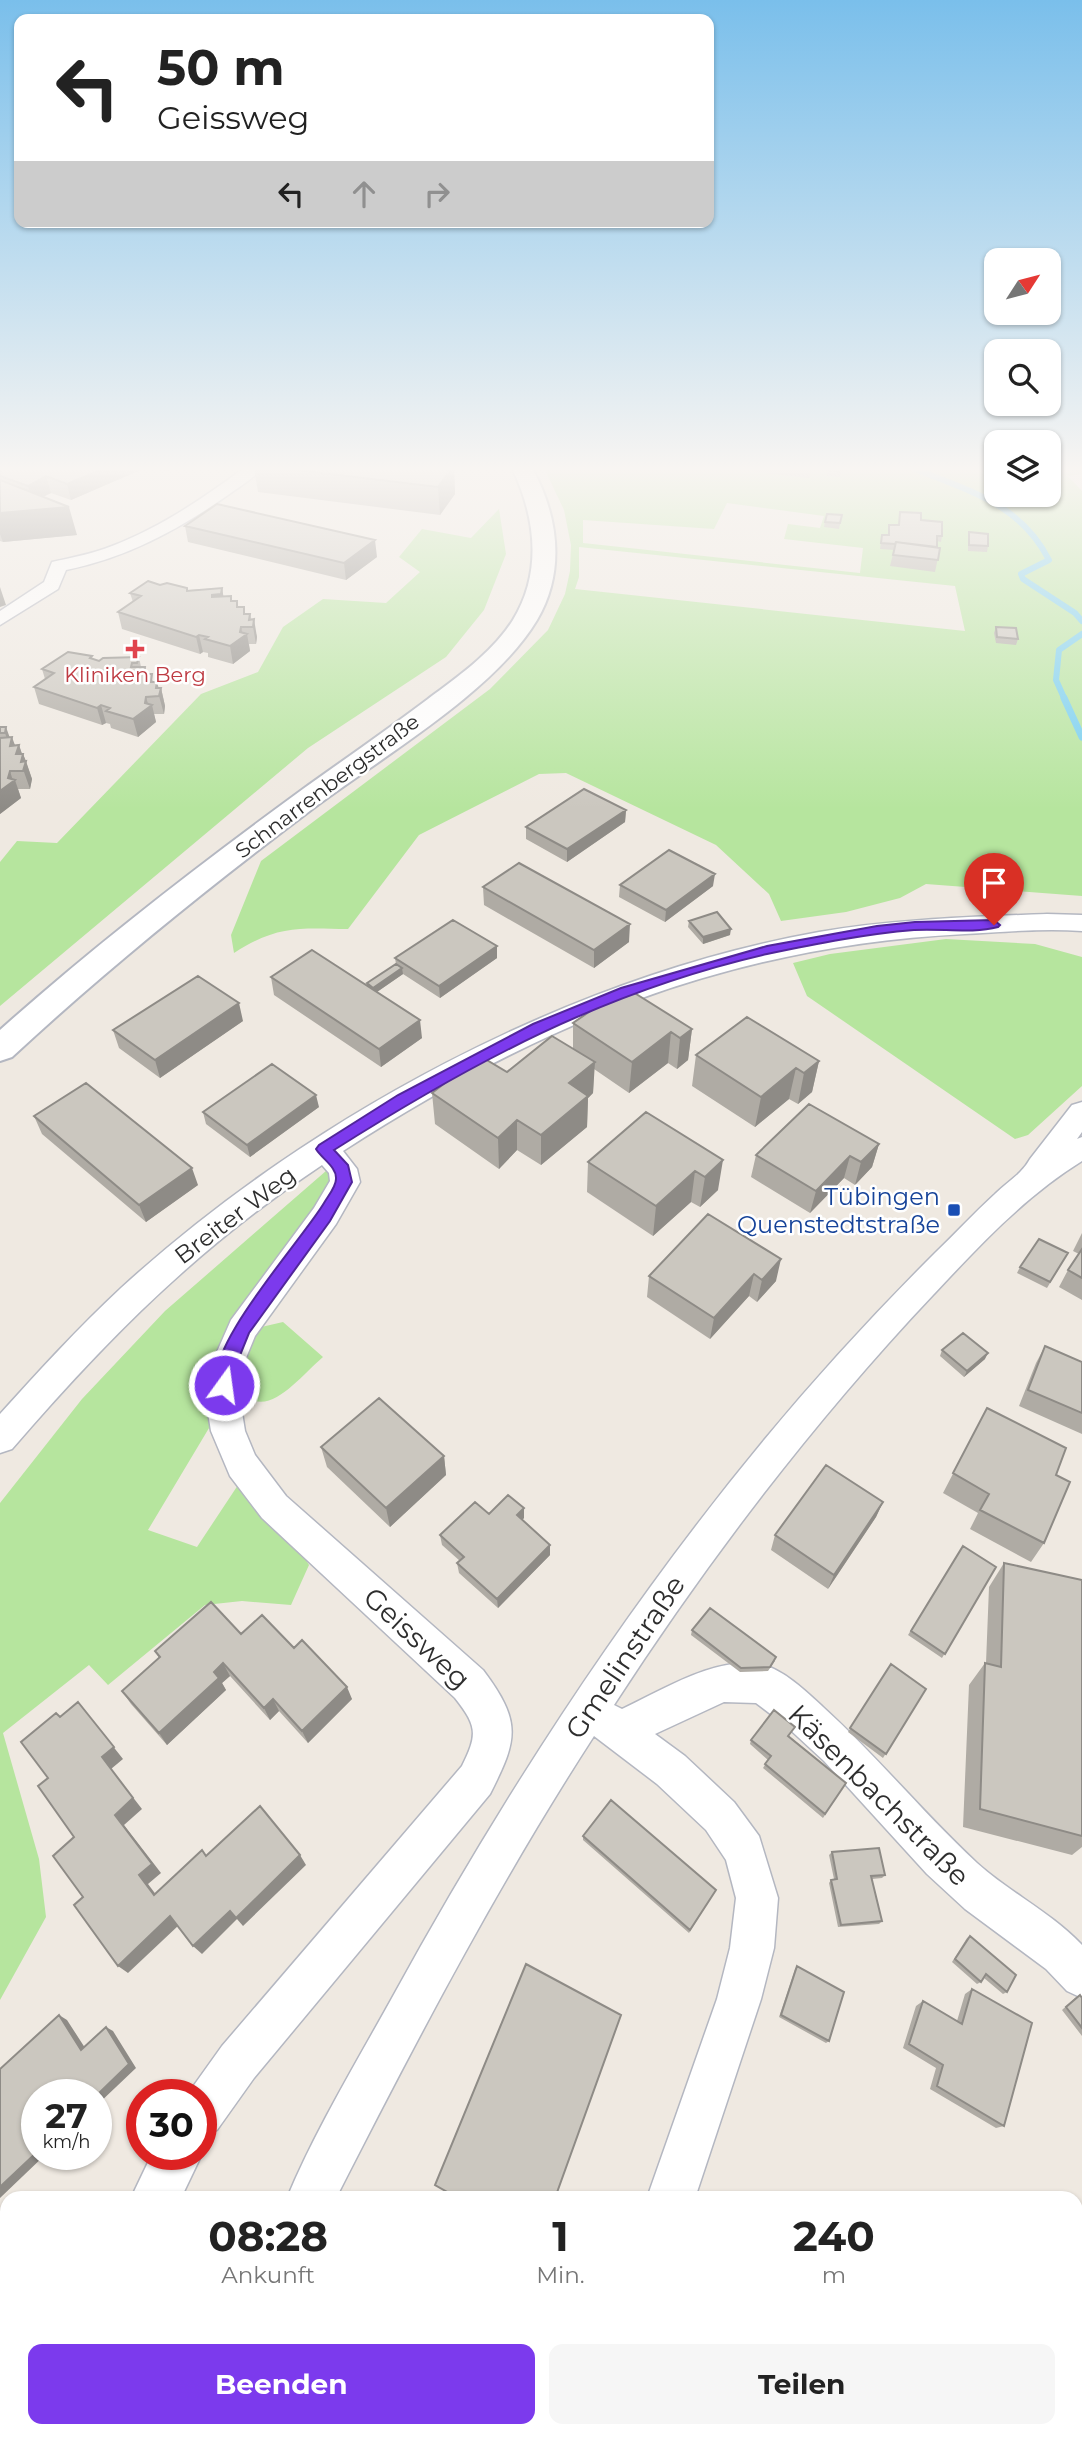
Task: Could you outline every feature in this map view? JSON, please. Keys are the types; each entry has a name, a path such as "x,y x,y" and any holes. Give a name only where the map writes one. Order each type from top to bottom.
{"street":[{"path":"0,619 53,582"},
{"name":"Schnarrenbergstraße","path":"0,1020 179,875 449,681 489,645 510,618 526,582"},
{"name":"Schnarrenbergstraße","path":"0,1049 88,971 190,888 446,698 497,654 529,614 539,582"},
{"name":"Breiter Weg","path":"0,1438 149,1280 231,1214 324,1149 403,1099 499,1046 561,1017 637,987 727,960 829,938 915,926 1082,923"},
{"name":"Breiter Weg","path":"994,925 1082,940"},
{"name":"Gmelinstraße","path":"315,2191 434,1966 510,1835 603,1720 715,1528 796,1426 892,1318 1030,1181 1079,1119"},
{"name":"Gmelinstraße","path":"1030,1181 1082,1147"},
{"name":"Geissweg","path":"217,2092 238,2062 476,1780 490,1752 495,1730 489,1709 469,1684 274,1507 242,1465 228,1431 223,1400 225,1370 242,1329 325,1216 345,1182 342,1169 324,1149"},
{"name":"Käsenbachstraße","path":"603,1720 723,1683 762,1684 799,1711 838,1747 942,1859 980,1894 1061,1954 1082,1976"},
{"path":"603,1720 671,1770 720,1816 744,1851 757,1898 752,1948 739,1999 673,2191"},
{"path":"159,2191 170,2170"}],"green space":[{"path":"409,582 495,582 484,610 446,657 308,748 0,1006 0,862 17,841 57,843 201,694 258,672 283,627 323,599 386,603"},
{"path":"568,582 577,582 575,589 965,631 955,586 914,582 1082,582 1082,896 926,884 900,898 846,912 781,921 769,894 716,845 566,773 539,774 419,835 348,929 289,930 263,937 234,953 231,935 261,861 490,689 548,630 565,594"},
{"path":"946,939 1035,944 1082,957 1082,1086 1028,1135 1015,1139 807,996 793,963 830,954"},
{"path":"334,1164 338,1182 254,1300 212,1423 148,1530 197,1547 238,1485 293,1539 309,1565 291,1605 242,1601 205,1605 108,1685 89,1665 3,1733 39,1859 46,1917 0,2000 0,1503 82,1399 165,1311"},
{"path":"283,1322 323,1357 279,1396 267,1401 256,1401 245,1395 235,1381 257,1328"}],"building":[{"path":"147,582 160,585 167,583 187,588 187,591 222,588 221,594 212,597 231,596 231,601 237,601 237,607 244,607 244,614 250,614 249,620 254,619 253,627 241,627 240,632 247,634 230,646 205,639 208,637 196,637 118,612 141,596 130,593"},
{"path":"996,627 1016,628 1018,639 997,637"},
{"path":"68,652 92,656 90,658 99,661 103,658 139,657 137,663 132,663 131,667 145,667 144,674 152,674 151,682 157,682 156,688 161,688 159,696 146,697 145,703 152,705 133,719 106,711 110,708 101,705 97,708 34,687 54,673 42,669"},
{"path":"0,727 6,727 5,733 0,733"},
{"path":"12,737 10,746 19,745 16,754 23,754 21,762 26,761 23,771 10,771 8,778 15,780 0,791 0,738"},
{"path":"584,789 626,810 567,849 526,827"},
{"path":"669,850 715,874 666,910 620,885"},
{"path":"519,863 630,924 594,950 483,887"},
{"path":"717,912 731,929 703,937 689,921"},
{"path":"453,920 497,946 439,986 395,958"},
{"path":"312,950 420,1020 379,1049 271,977"},
{"path":"396,964 402,968 373,988 367,983"},
{"path":"198,976 239,1003 155,1060 113,1030"},
{"path":"625,987 692,1029 680,1038 671,1032 632,1062 573,1023"},
{"path":"747,1017 819,1061 804,1073 796,1068 761,1097 696,1055"},
{"path":"552,1036 595,1062 569,1083 588,1096 541,1135 517,1120 498,1138 432,1093 480,1056 507,1072"},
{"path":"272,1064 316,1095 247,1145 203,1112"},
{"path":"86,1083 192,1168 139,1205 34,1116"},
{"path":"809,1104 879,1144 861,1162 850,1156 816,1191 756,1155"},
{"path":"646,1112 723,1160 705,1177 695,1171 656,1206 588,1162"},
{"path":"708,1214 781,1259 762,1280 754,1274 714,1318 649,1276"},
{"path":"1039,1239 1068,1253 1050,1282 1020,1267"},
{"path":"1082,1249 1082,1278 1068,1270"},
{"path":"963,1333 988,1353 967,1371 942,1350"},
{"path":"1045,1346 1082,1362 1082,1413 1028,1390"},
{"path":"379,1398 444,1456 386,1508 321,1447"},
{"path":"987,1408 1066,1448 1056,1475 1070,1482 1044,1543 980,1510 989,1494 953,1473"},
{"path":"826,1465 883,1502 834,1575 775,1535"},
{"path":"508,1495 524,1508 517,1515 550,1545 497,1599 457,1563 464,1557 440,1535 475,1502 489,1514"},
{"path":"963,1546 996,1567 945,1654 911,1631"},
{"path":"1004,1563 1082,1580 1082,1836 980,1809 985,1663 1001,1667"},
{"path":"211,1602 241,1634 262,1615 294,1648 302,1640 347,1687 302,1731 273,1699 264,1708 223,1663 214,1672 219,1678 159,1733 122,1691 160,1657 155,1651"},
{"path":"710,1608 776,1657 770,1667 741,1668 692,1630"},
{"path":"891,1664 926,1689 886,1754 850,1728"},
{"path":"78,1702 114,1747 102,1757 133,1798 115,1815 152,1864 139,1875 154,1895 202,1850 206,1856 260,1806 300,1855 236,1918 230,1911 193,1946 170,1916 118,1966 74,1905 83,1897 53,1856 74,1837 38,1786 48,1778 21,1742 56,1713 60,1717"},
{"path":"774,1710 795,1727 788,1736 846,1783 825,1814 765,1764 771,1756 751,1740"},
{"path":"611,1800 716,1890 690,1930 583,1836"},
{"path":"879,1848 885,1875 871,1876 882,1921 841,1925 831,1880 837,1879 832,1852"},
{"path":"970,1936 1016,1975 1007,1992 986,1974 981,1982 955,1959"},
{"path":"526,1964 621,2015 558,2191 446,2191 435,2185"},
{"path":"797,1966 844,1992 829,2041 781,2015"},
{"path":"972,1989 1032,2023 1004,2126 937,2086 943,2065 909,2044 923,2001 962,2024"},
{"path":"1080,1995 1082,1998 1082,2028 1066,2007"},
{"path":"59,2015 81,2050 106,2027 129,2064 112,2080 21,2079 21,2167 0,2187 0,2069"}],"waterway":[{"path":"1027,582 1075,613 1082,621"},
{"path":"1065,700 1056,680 1059,650 1082,634"},
{"path":"1064,698 1082,737"}],"place":[{"name":"Kliniken Berg","path":"135,649"},
{"name":"Tübingen Quenstedtstraße","path":"954,1210"}],"route":[{"path":"224,1385 225,1370 242,1329 325,1216 345,1182 342,1169 324,1149 403,1099 538,1027 584,1007 669,977 767,950 877,930 915,926 994,925"}]}
